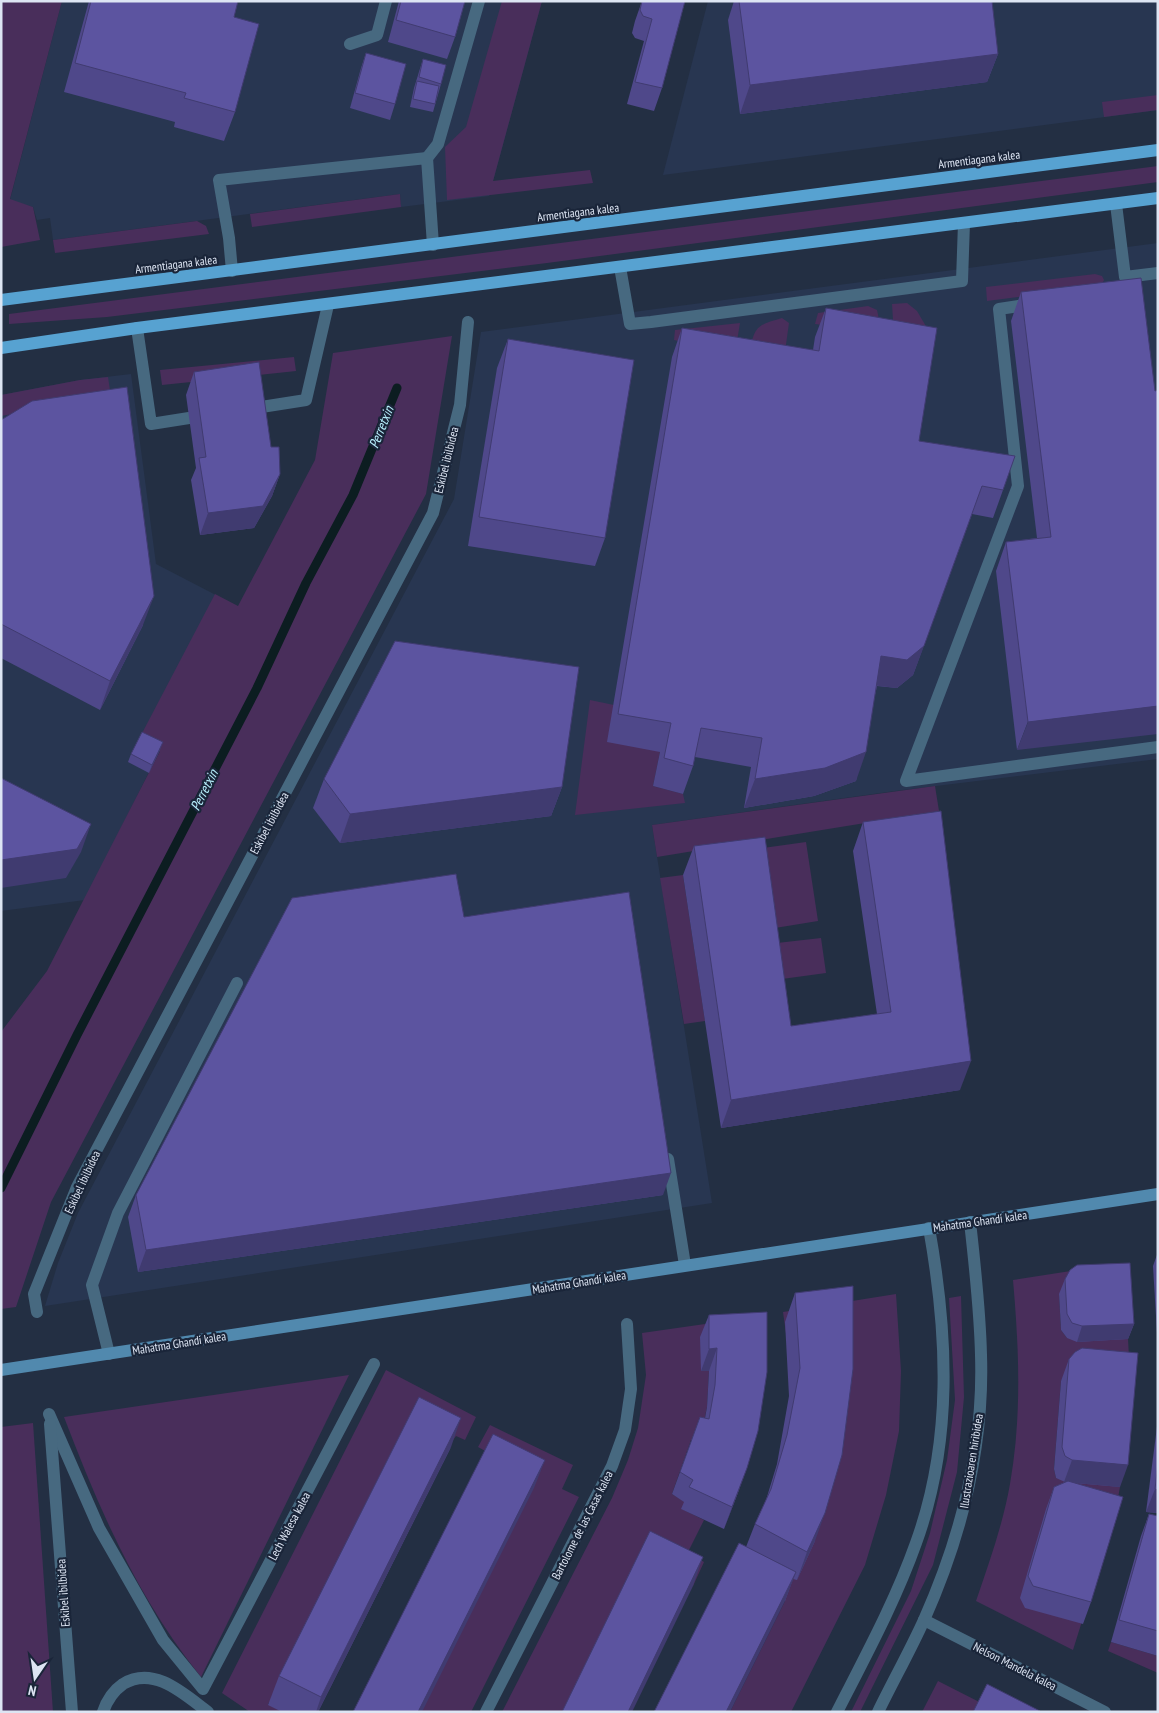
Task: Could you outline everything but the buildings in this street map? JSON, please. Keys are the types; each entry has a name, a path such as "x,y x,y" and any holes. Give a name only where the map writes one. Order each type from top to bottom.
{"main road":[{"name":"Armentiagana kalea","path":"1,300 1158,150"},
{"path":"1,348 137,328 1158,198"},
{"name":"Mahatma Ghandi kalea","path":"1,1370 1158,1194"}],"street":[{"path":"350,44 377,34 386,1"},
{"path":"433,245 427,158 438,144 479,1"},
{"path":"232,271 229,238 219,180 427,158"},
{"path":"1116,204 1122,281 1158,273"},
{"path":"620,267 630,324 651,322 962,281 964,223"},
{"path":"1047,302 1000,309 1018,486 906,781 1158,747"},
{"path":"255,408 306,400 328,304"},
{"name":"Eskibel ibilbidea","path":"37,1312 34,1294 77,1187 433,513 460,405 468,322"},
{"path":"137,328 151,424 189,418"},
{"path":"109,1354 92,1286 118,1213 237,983"},
{"path":"666,1148 685,1266"},
{"name":"Ilustrazioaren hiribidea","path":"878,1712 924,1620 953,1546 965,1504 980,1408 981,1355 970,1222"},
{"path":"837,1712 888,1611 916,1542 931,1489 944,1400 944,1340 929,1228"},
{"name":"Bartolome de las Casas kalea","path":"486,1712 612,1466 625,1430 631,1389 627,1324"},
{"name":"Lech Walesa kalea","path":"49,1414 99,1528 163,1640 203,1688 374,1364"},
{"name":"Eskibel ibilbidea","path":"49,1414 72,1712"},
{"name":"Nelson Mandela kalea","path":"924,1620 1106,1712"},
{"path":"103,1712 106,1702 117,1688 130,1680 143,1676 162,1681 208,1712"}],"shaded area":[{"path":"1,1 62,1 10,199 33,207 40,240 1,247"},
{"path":"62,1 542,1 489,196 401,207 400,194 53,240 50,218 37,220 33,207 10,200"},
{"path":"502,1 542,1 493,181 590,170 593,183 447,200 445,147 466,127"},
{"path":"708,1 1158,1 1158,110 663,175"},
{"path":"1158,95 1158,110 1104,117 1102,102"},
{"path":"1158,166 1158,182 547,263 107,317 9,324 9,314"},
{"path":"400,194 401,207 252,227 250,214"},
{"path":"197,221 206,226 209,234 55,253 53,240"},
{"path":"1158,243 1158,759 895,791 652,825 712,1203 45,1306 58,1263 78,1213 454,499 481,332"},
{"path":"1095,274 1102,276 1104,280 1101,286 987,301 986,287"},
{"path":"907,303 917,311 927,328 894,336 892,304"},
{"path":"868,306 877,310 882,333 815,324 818,313"},
{"path":"782,318 789,323 784,359 750,352 753,337 759,328 762,325"},
{"path":"740,323 735,353 674,340 675,330"},
{"path":"452,336 426,494 51,1202 16,1307 1,1309 1,1032 47,971 160,751 139,739 215,594 238,606 315,460 333,353"},
{"path":"294,357 296,371 162,385 160,370"},
{"path":"131,374 156,564 237,606 160,750 85,900 1,911 1,395 80,380"},
{"path":"108,377 111,397 1,416 1,395 80,380"},
{"path":"590,700 614,705 660,752 653,786 683,794 685,803 575,815"},
{"path":"935,786 939,811 657,857 652,825"},
{"path":"806,842 818,921 775,928 763,848"},
{"path":"683,875 705,1021 684,1024 660,878"},
{"path":"821,938 826,973 782,979 777,943"},
{"path":"1122,1263 1124,1278 1059,1294 1061,1330 1067,1338 1128,1339 1130,1375 1066,1374 1061,1381 1054,1469 1056,1478 1120,1487 1114,1519 1073,1650 976,1601 1004,1514 1014,1459 1018,1382 1013,1280"},
{"path":"896,1294 901,1371 899,1431 886,1495 865,1565 791,1712 730,1712 785,1601 743,1580 815,1541 783,1312"},
{"path":"961,1296 964,1397 957,1472 933,1565 860,1712 851,1712 911,1591 930,1533 947,1460 955,1400 949,1298"},
{"path":"754,1317 701,1371 709,1371 707,1407 700,1441 691,1440 672,1494 685,1502 682,1509 704,1520 688,1552 704,1562 693,1586 639,1560 566,1712 502,1712 612,1498 628,1460 638,1428 646,1375 642,1333"},
{"path":"386,1370 476,1417 465,1440 456,1436 268,1704 282,1712 250,1712 222,1693"},
{"path":"349,1375 201,1677 178,1647 139,1585 106,1519 64,1417"},
{"path":"33,1423 53,1712 1,1712 1,1427"},
{"path":"490,1425 573,1465 562,1489 579,1497 471,1712 422,1712 487,1452 478,1447"},
{"path":"1111,1642 1158,1656 1158,1673 1108,1651"},
{"path":"938,1681 999,1712 922,1712"}],"waterway":[{"name":"Perretxin","path":"1,1188 77,1035 257,688 306,583 353,495 397,388"}]}
